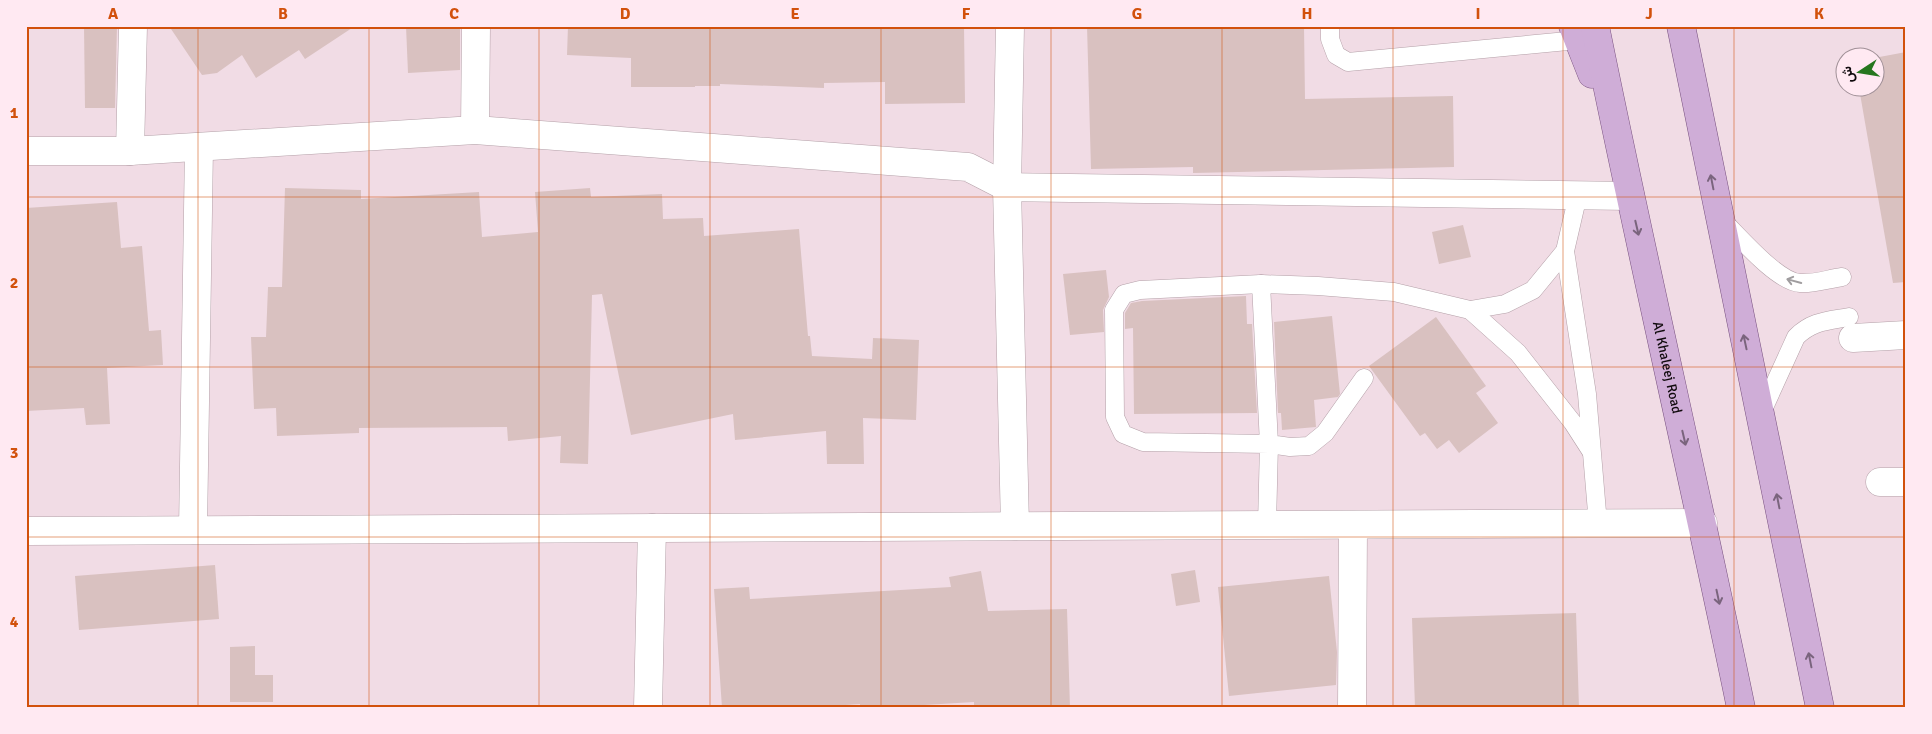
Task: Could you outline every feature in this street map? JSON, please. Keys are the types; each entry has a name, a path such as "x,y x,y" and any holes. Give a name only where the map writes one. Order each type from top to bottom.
{"main road":[{"path":"1681,26 1820,708"},
{"path":"1691,26 1692,79"},
{"name":"Al Khaleej Road","path":"1582,31 1618,142 1703,523 1741,708"}],"street":[{"path":"130,150 133,26"},
{"path":"474,130 476,26"},
{"path":"1010,26 1007,187 1014,526"},
{"path":"26,152 200,147 474,130 968,167 1007,187 1630,196"},
{"path":"193,530 200,147"},
{"path":"1851,328 1906,335"},
{"path":"26,531 1703,523"},
{"path":"1352,708 1353,525"},
{"path":"648,708 652,528"}],"lane":[{"path":"1330,26 1330,39 1336,54 1348,62 1582,31"},
{"path":"1578,195 1565,251 1587,394 1598,524"},
{"path":"1719,217 1777,274 1791,282 1812,283 1842,277"},
{"path":"1364,378 1325,433 1309,446 1143,442 1123,434 1115,417 1114,310 1124,294 1140,290 1261,284 1394,292 1470,310 1505,304 1533,290 1565,251"},
{"path":"1261,284 1269,444 1267,525"},
{"path":"1470,310 1518,352 1573,423 1592,454"},
{"path":"1760,414 1796,337 1806,328 1819,322 1851,328"}],"building":[{"path":"84,26 117,26 115,108 85,108"},
{"path":"169,26 355,26 305,59 299,50 256,78 242,55 217,73 202,75"},
{"path":"406,26 460,26 460,70 408,73"},
{"path":"568,26 964,26 965,103 885,104 885,82 824,83 824,88 720,84 720,86 695,87 631,87 631,58 567,55"},
{"path":"1087,26 1304,26 1305,99 1453,96 1454,167 1193,173 1193,167 1091,169"},
{"path":"1906,52 1906,282 1893,283 1861,98 1884,98 1884,56"},
{"path":"285,188 361,190 361,199 479,192 482,237 538,232 535,192 590,188 591,197 662,194 663,219 703,218 704,236 799,229 808,336 810,336 812,356 872,359 873,338 919,340 916,420 863,418 864,464 827,464 826,431 735,440 733,414 631,435 602,294 592,295 588,464 560,463 561,436 508,441 507,427 359,428 359,433 277,436 276,408 254,409 251,337 266,337 268,287 282,287"},
{"path":"117,202 121,248 142,246 149,331 161,330 163,365 107,368 110,424 86,425 84,408 26,411 26,208"},
{"path":"1463,225 1471,257 1439,264 1432,232"},
{"path":"1106,270 1109,297 1103,310 1104,332 1070,335 1063,274"},
{"path":"1246,296 1247,324 1252,324 1257,413 1134,414 1133,328 1125,329 1125,313 1131,303"},
{"path":"1332,316 1340,394 1338,397 1314,400 1316,427 1282,430 1281,413 1278,413 1274,322"},
{"path":"1436,317 1486,386 1476,393 1498,423 1459,453 1449,440 1437,449 1425,433 1420,436 1369,366"},
{"path":"215,565 219,619 79,630 75,576"},
{"path":"1195,570 1200,602 1176,606 1171,574"},
{"path":"981,571 988,611 1067,609 1070,708 974,708 974,702 874,708 860,708 860,704 803,708 722,708 714,589 749,587 750,599 951,587 949,577"},
{"path":"1329,576 1337,652 1336,685 1229,696 1218,587"},
{"path":"1576,613 1579,708 1415,708 1412,618"},
{"path":"255,646 255,675 273,675 273,702 230,702 230,647"}]}
